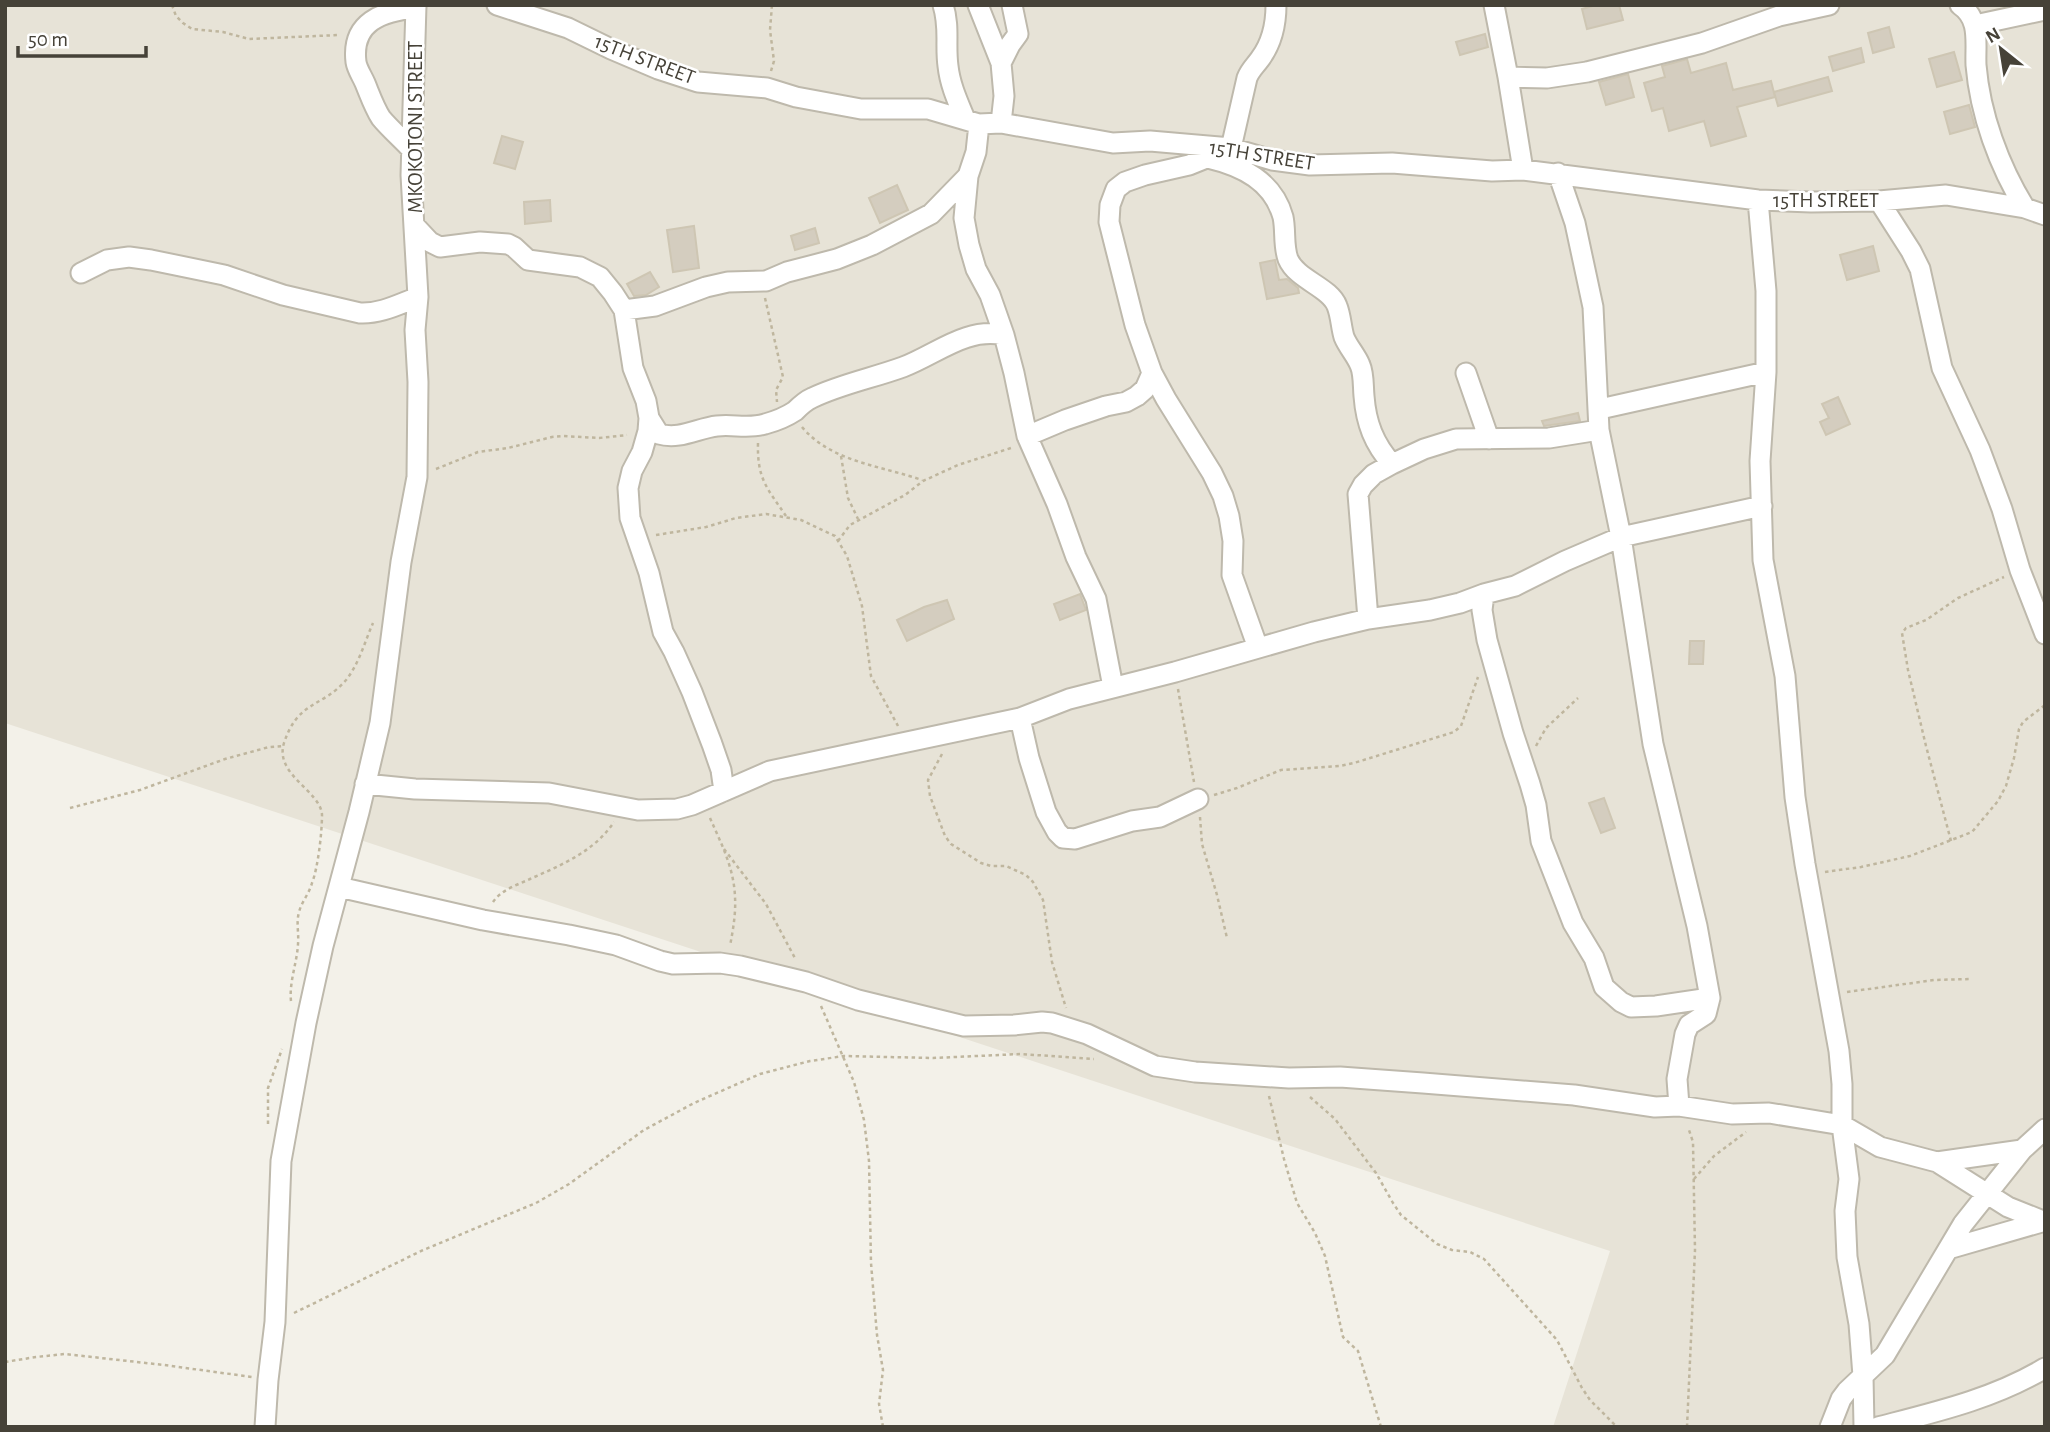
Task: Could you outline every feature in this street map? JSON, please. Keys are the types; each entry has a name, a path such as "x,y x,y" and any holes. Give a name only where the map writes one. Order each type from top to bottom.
{"street":[{"name":"15TH STREET","path":"497,5 568,27 658,69 698,82 768,88 796,97 861,109 928,109 972,122 1001,123 1113,143 1150,141 1231,148 1272,160 1310,165 1392,163 1522,170 1758,200 1879,201 1946,195 2025,208 2045,215"},
{"path":"943,5 948,21 948,68 951,85 972,122 976,152 968,176 964,218 968,245 1004,335 1028,438 1096,599 1113,687"},
{"path":"978,5 1001,63 1004,96 1001,123"},
{"path":"1001,63 1018,34 1012,5"},
{"path":"1258,648 1232,575 1233,541 1223,496 1152,373 1135,325 1109,222 1116,189 1125,182 1172,170 1231,148 1247,78 1273,34 1276,5"},
{"path":"1494,5 1522,170"},
{"path":"1508,77 1547,78 1587,72 1702,43 1779,16 1829,5"},
{"path":"1960,5 1971,16 1975,25 1976,66 1996,152 2008,182 2025,208"},
{"path":"412,149 382,118 356,63 359,32 367,23 382,15 416,7"},
{"name":"MKOKOTONI STREET","path":"264,1425 275,1322 281,1161 323,946 380,723 401,562 417,477 418,382 415,330 418,296 411,175 416,7"},
{"path":"1975,25 2045,10"},
{"path":"1208,158 1241,167 1264,183 1273,194 1283,218 1284,239 1290,263 1306,279 1332,296 1337,305 1344,336 1360,365 1367,417 1376,445 1392,464"},
{"path":"1558,173 1575,223 1593,307 1600,430 1621,537 1653,744 1697,926 1710,998 1706,1014 1689,1025 1685,1034 1676,1079 1681,1107"},
{"path":"624,310 655,306 706,287 728,282 766,281 872,245 931,214 968,176"},
{"path":"1758,200 1766,292 1766,372 1760,461 1763,560 1785,676 1795,797 1839,1051 1842,1125 1849,1179 1845,1211 1847,1257 1859,1325 1864,1427"},
{"path":"1879,201 1920,269 1942,368 1980,450 2002,509 2020,570 2045,634"},
{"path":"415,226 430,242 440,247 480,243 508,244 528,260 580,267 600,277 624,310 633,368 646,401 649,424 628,488 630,518 649,573 663,632 692,692 712,744 721,770 724,791"},
{"path":"81,273 107,260 129,257 151,260 224,275 283,295 371,314 418,296"},
{"path":"649,424 659,434 667,436 716,426 755,427 778,419 822,393 907,366 959,340 992,332 1004,335"},
{"path":"1600,409 1766,372"},
{"path":"1028,438 1075,416 1137,397 1145,389 1152,373"},
{"path":"1466,373 1489,439"},
{"path":"1368,619 1358,494 1374,474 1424,449 1456,439 1549,439 1600,430"},
{"path":"365,784 415,789 549,793 638,810 663,810 692,805 770,772 1020,718 1069,699 1368,619 1460,603 1515,586 1621,537 1762,506"},
{"path":"1484,594 1482,610 1487,640 1536,805 1541,841 1573,923 1594,958 1604,987 1631,1007 1710,998"},
{"path":"1020,718 1046,812 1063,838 1076,839 1132,821 1160,817 1198,799"},
{"path":"339,887 483,920 604,942 673,964 728,963 806,982 858,1000 964,1026 1014,1026 1042,1022 1070,1028 1155,1066 1195,1072 1289,1078 1340,1077 1574,1095 1655,1107 1681,1107 1732,1114 1769,1113 1842,1125 1880,1147 1937,1162 2021,1214 2044,1221"},
{"path":"1830,1427 1841,1399 1885,1355 1948,1249 1986,1193 2022,1150 2045,1129"},
{"path":"1937,1162 2022,1150"},
{"path":"1948,1249 2044,1221"},
{"path":"1878,1427 1986,1397 2045,1368"}],"path":[{"path":"172,5 176,16 192,29 223,32 249,39 327,37 359,32"},
{"path":"768,88 769,75 774,67 770,30 772,5"},
{"path":"766,281 766,307 783,377 776,390 778,419"},
{"path":"778,419 807,433 841,456 923,481"},
{"path":"778,419 759,432 758,468 767,489 786,517"},
{"path":"417,477 478,452 563,436 599,439 649,424"},
{"path":"838,541 844,530 859,519 905,495 923,481 1028,438"},
{"path":"841,456 848,498 859,519"},
{"path":"637,539 766,514 801,520 835,536 847,556 862,606 871,676 906,741"},
{"path":"1951,841 1917,708 1902,633 1906,628 1926,620 1958,598 2020,570"},
{"path":"291,1001 298,940 297,920 316,872 322,815 317,803 287,767 283,746 299,715 337,689 352,672 373,624"},
{"path":"1198,799 1237,788 1281,770 1354,764 1454,732 1461,726 1479,674"},
{"path":"1527,772 1541,735 1578,698"},
{"path":"1807,873 1861,867 1899,859 1969,834 1998,801 2006,786 2023,722 2045,705"},
{"path":"955,733 928,780 930,796 945,836 951,844 981,863 1006,866 1033,882 1043,900 1052,962 1070,1028"},
{"path":"70,808 139,790 225,758 283,746"},
{"path":"702,800 732,873 735,912 728,963"},
{"path":"483,920 499,895 598,843 626,807"},
{"path":"724,849 766,904 826,1015 855,1082 864,1120 869,1161 871,1264 883,1370 879,1404 883,1427"},
{"path":"1829,993 1934,980 1970,979"},
{"path":"268,1126 268,1088 283,1044"},
{"path":"275,1322 421,1251 536,1203 569,1184 644,1130 695,1103 760,1074 810,1061 844,1056 933,1058 1021,1054 1103,1060"},
{"path":"1264,1076 1297,1203 1325,1256 1343,1337 1358,1350 1381,1427"},
{"path":"1289,1078 1335,1119 1376,1173 1401,1215 1437,1244 1452,1250 1470,1252 1484,1259 1557,1340 1590,1400 1617,1427"},
{"path":"1681,1107 1693,1142 1695,1179 1695,1250 1687,1427"},
{"path":"1695,1179 1714,1156 1769,1113"},
{"path":"5,1362 65,1354 268,1380"}],"shaded area":[{"path":"5,5 2045,5 2045,1427 1553,1427 1610,1251 5,723"}],"building":[{"path":"1596,5 1619,5 1623,20 1587,29 1582,9"},
{"path":"1889,27 1894,47 1873,53 1868,33"},
{"path":"1485,34 1488,47 1460,55 1456,42"},
{"path":"1861,48 1864,62 1833,71 1829,57"},
{"path":"1954,52 1962,80 1937,87 1929,59"},
{"path":"1687,59 1691,73 1726,63 1733,90 1771,81 1775,97 1737,107 1746,136 1711,146 1704,121 1669,131 1663,108 1652,111 1644,83 1665,77 1662,66"},
{"path":"1628,74 1634,97 1606,105 1599,82"},
{"path":"1828,77 1832,91 1778,106 1774,92"},
{"path":"1969,105 1975,127 1950,134 1944,112"},
{"path":"502,136 523,142 515,169 494,163"},
{"path":"897,185 908,210 880,223 869,198"},
{"path":"550,200 551,221 525,224 524,202"},
{"path":"694,226 699,268 673,272 667,230"},
{"path":"815,228 819,243 795,250 791,236"},
{"path":"1873,246 1879,271 1847,280 1840,255"},
{"path":"1275,260 1279,280 1287,279 1298,288 1299,293 1267,299 1260,263"},
{"path":"650,272 659,287 646,295 634,296 627,284"},
{"path":"1838,397 1850,424 1826,435 1820,422 1829,418 1822,404"},
{"path":"1578,413 1580,421 1544,426 1542,421"},
{"path":"1080,594 1086,610 1060,620 1054,604"},
{"path":"947,600 954,619 907,641 897,620"},
{"path":"1690,641 1704,641 1703,664 1689,664"},
{"path":"1604,798 1615,828 1601,833 1589,803"}]}
